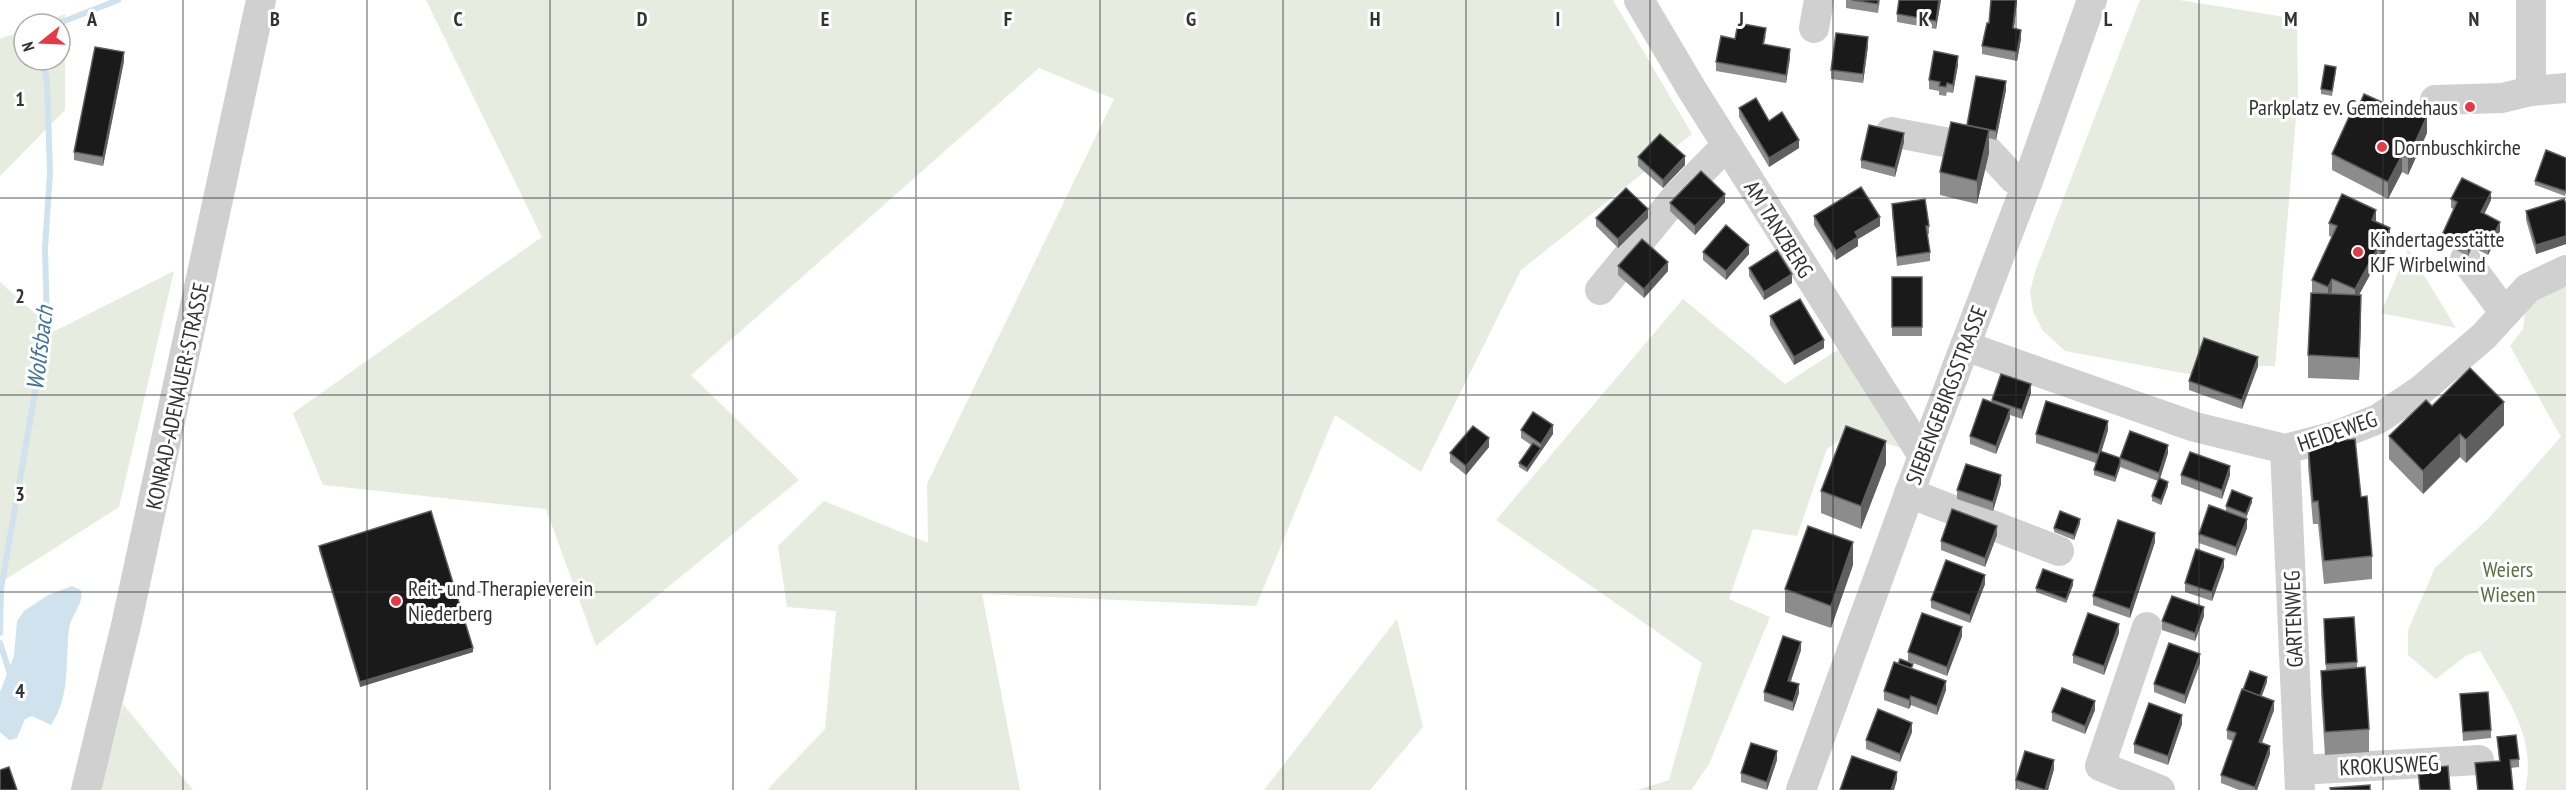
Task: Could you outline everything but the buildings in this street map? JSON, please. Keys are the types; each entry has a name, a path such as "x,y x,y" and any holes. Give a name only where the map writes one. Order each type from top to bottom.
{"street":[{"name":"KONRAD-ADENAUER-STRASSE","path":"86,790 127,621 261,0"},
{"name":"AM TANZBERG","path":"1639,0 1726,145 1923,456"},
{"name":"SIEBENGEBIRGSSTRASSE","path":"1801,790 2092,0"},
{"path":"2531,0 2531,91"},
{"path":"2435,100 2502,98 2531,91 2566,88"},
{"path":"1891,132 1987,150 2013,179 2026,184"},
{"path":"1600,290 1676,197 1726,145"},
{"path":"2466,259 2505,313"},
{"name":"HEIDEWEG","path":"1965,346 2195,427 2285,449 2335,436 2378,419 2421,390 2484,336 2528,288 2566,270"},
{"name":"GARTENWEG","path":"2285,449 2300,780"},
{"path":"1909,494 2059,551"},
{"path":"2147,627 2100,766 2147,788"},
{"name":"KROKUSWEG","path":"2300,780 2479,760"}],"green space":[{"path":"426,0 1613,0 1692,134 1521,270 1421,472 1335,415 1256,606 982,594 1020,790 767,790 825,729 836,611 787,607 778,546 824,501 928,543 927,484 1114,99 1039,68 691,375 799,480 596,646 546,509 323,485 293,413 542,237"},
{"path":"2140,0 2179,0 2297,19 2298,94 2275,366 2258,366 2194,375 2065,351 2043,331 2033,311 2030,292 2035,272"},
{"path":"12,34 12,72 65,72 65,110 0,176 0,39"},
{"path":"2408,249 2456,328 2381,313"},
{"path":"174,271 119,507 0,583 0,282 55,331"},
{"name":"Weiers Wiesen","path":"2566,275 2566,790 2525,790 2528,770 2523,734 2509,701 2480,651 2467,655 2436,679 2408,655 2408,630 2435,568 2488,519 2561,437 2510,346 2523,329 2526,304"},
{"path":"1683,299 1785,384 1842,347 1909,450 1849,433 1827,449 1797,536 1753,529 1729,599 1770,617 1709,764 1691,790 1637,790 1669,780 1702,663 1496,520"},
{"path":"1397,619 1423,727 1370,790 1264,790"},
{"path":"123,704 193,790 100,790"}],"water":[{"path":"72,586 81,590 81,600 69,629 62,702 51,725 32,716 25,719 17,738 9,740 0,732 0,692 14,656 17,621 24,611 48,595"}],"waterway":[{"name":"Wolfsbach","path":"72,18 118,0"},
{"name":"Wolfsbach","path":"0,633 1,589 47,323 45,248 50,172 45,72"},
{"name":"Wolfsbach","path":"0,643 11,677"}],"place":[{"name":"Parkplatz ev. Gemeindehaus","path":"2470,107"},
{"name":"Dornbuschkirche","path":"2382,147"},
{"name":"Kindertagesstätte KJF Wirbelwind","path":"2358,252"},
{"name":"Reit- und Therapieverein Niederberg","path":"396,601"}]}
